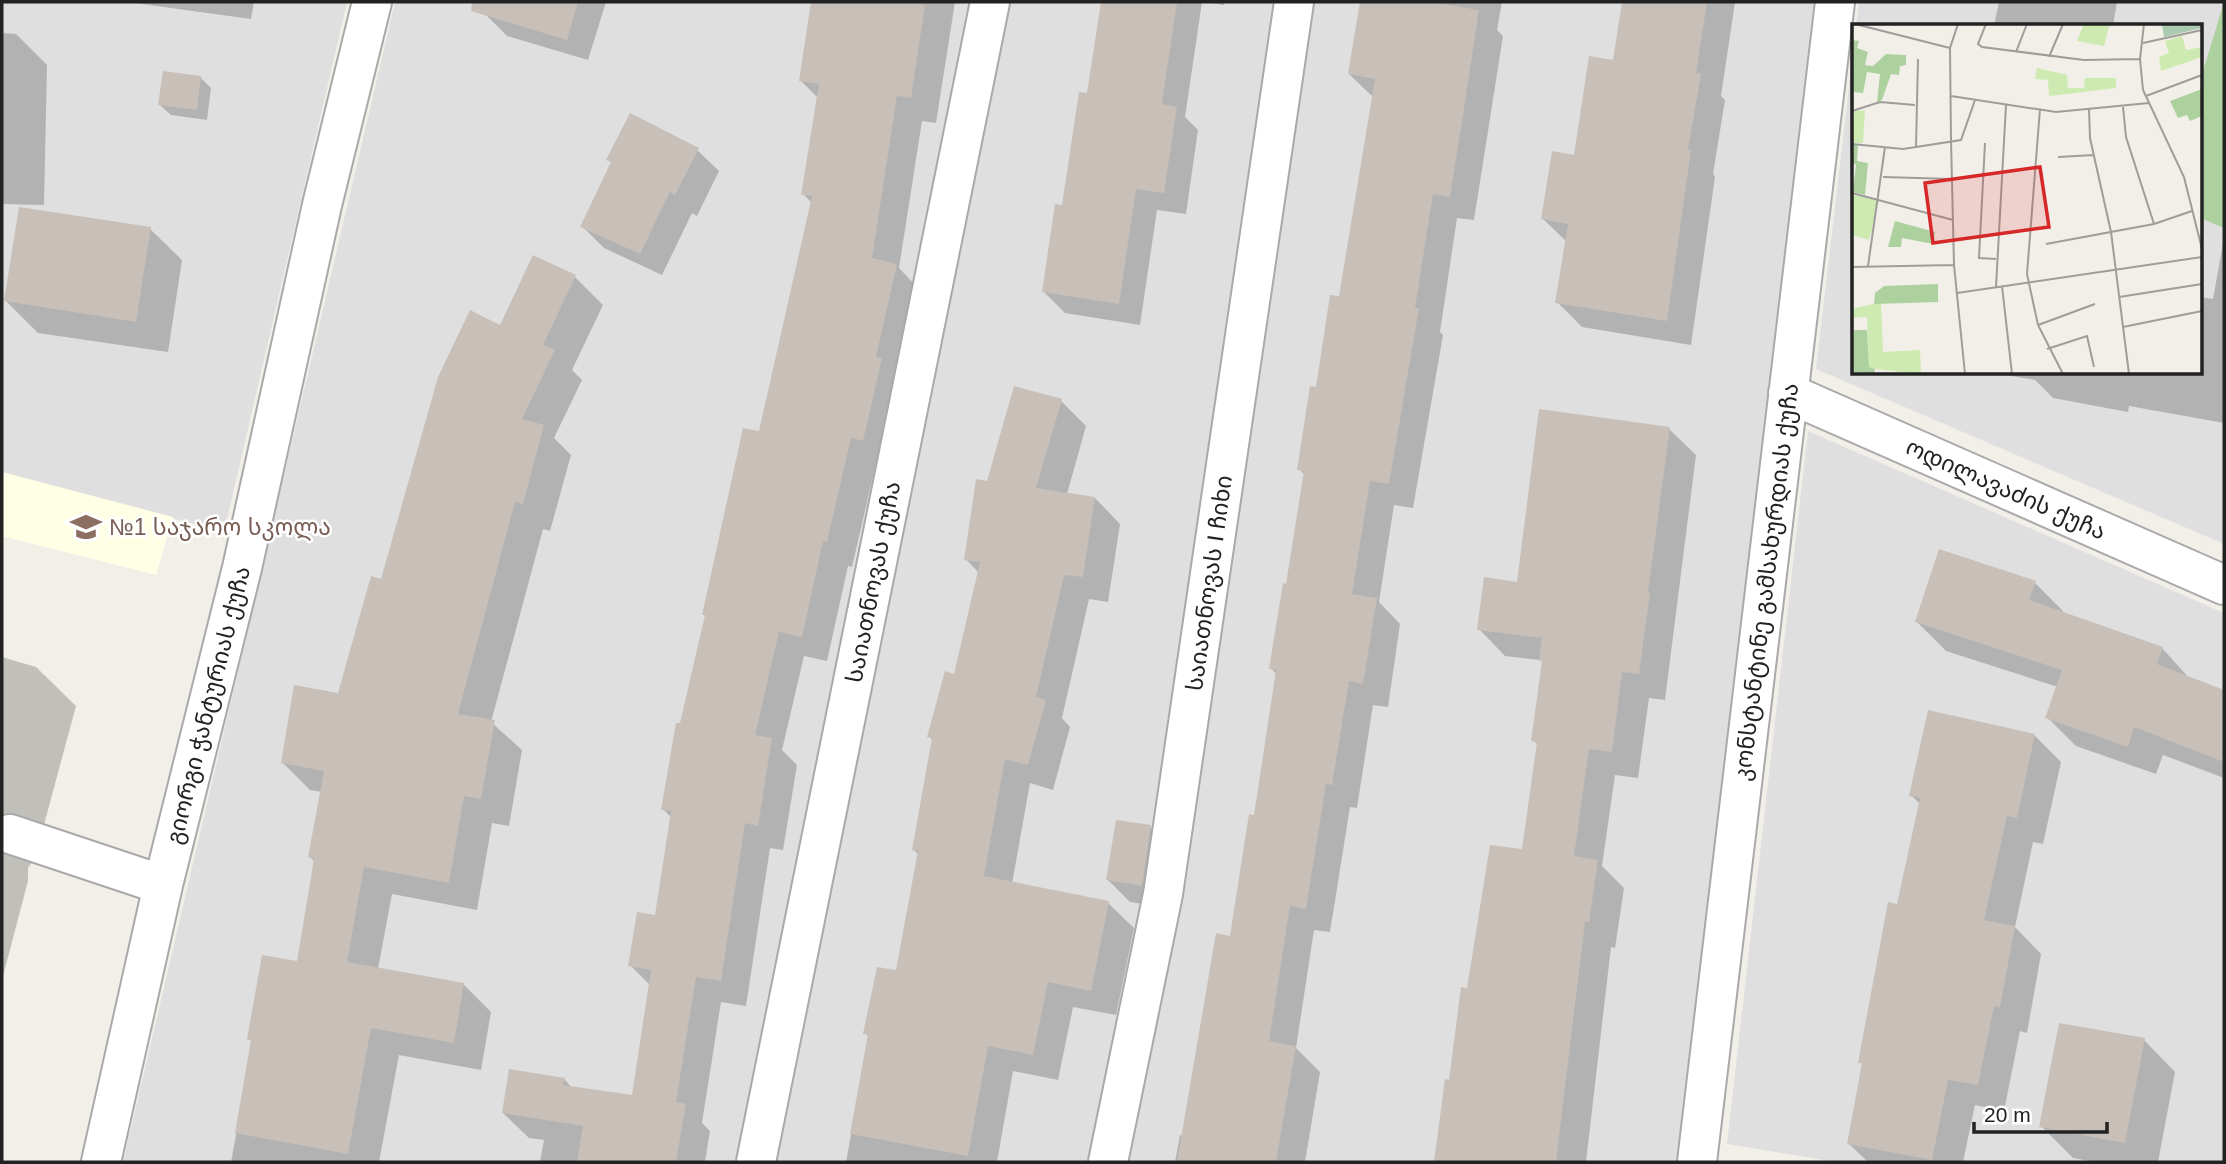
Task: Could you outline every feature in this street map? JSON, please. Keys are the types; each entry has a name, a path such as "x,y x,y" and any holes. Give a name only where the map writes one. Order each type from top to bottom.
{"street":[{"name":"გიორგი ჭანტურიას ქუჩა","path":"101,1162 163,885 242,568 322,205 372,2"},
{"name":"საიათნოვას ქუჩა","path":"756,1162 990,2"},
{"name":"საიათნოვას I ჩიხი","path":"1108,1162 1163,894 1294,2"},
{"name":"კონსტანტინე გამსახურდიას ქუჩა","path":"1697,1162 1835,2"},
{"name":"ოდილავაძის ქუჩა","path":"1788,393 2224,585"},
{"path":"10,834 163,885"}],"shaded area":[{"path":"2,2 347,2 224,532 2,472"},
{"path":"395,2 1816,2 1682,1162 123,1162"},
{"path":"1859,2 2224,2 2224,544 1816,369 1852,62 1852,374 2202,374 2202,24 1856,24"},
{"path":"1808,431 2224,613 2224,1162 1836,1162 1727,1144"},
{"name":"№1 საჯარო სკოლა","path":"2,472 173,517 156,575 2,536"}],"green space":[{"path":"2224,2 2224,228 2202,219 2202,74"}],"building":[{"path":"472,2 578,2 567,40 471,11"},
{"path":"811,2 907,2 925,5 911,98 897,96 872,258 897,264 876,357 882,358 863,441 851,438 827,542 823,541 802,637 779,632 755,735 772,738 758,826 745,823 721,981 696,977 676,1102 686,1104 676,1162 577,1162 583,1126 502,1113 509,1069 565,1078 563,1085 632,1095 651,970 628,966 637,912 655,915 671,811 661,810 676,723 680,723 705,615 702,615 743,428 759,431 812,196 801,195 819,84 799,81"},
{"path":"1101,2 1177,2 1162,104 1177,107 1164,193 1136,189 1119,304 1042,292 1055,204 1062,205 1079,92 1087,93"},
{"path":"1360,2 1431,2 1479,10 1465,102 1450,197 1433,194 1415,308 1419,308 1389,484 1370,481 1352,594 1377,598 1363,684 1349,681 1332,785 1326,784 1306,909 1290,906 1269,1041 1296,1046 1276,1162 1177,1162 1216,933 1230,936 1249,814 1254,815 1276,670 1269,669 1304,471 1297,470 1310,386 1316,387 1330,295 1339,296 1375,79 1348,74"},
{"path":"1622,2 1707,2 1696,73 1701,74 1688,150 1691,150 1667,321 1555,303 1568,224 1541,219 1552,151 1574,155 1589,56 1613,60"},
{"path":"163,71 201,76 197,110 158,105"},
{"path":"630,113 699,148 675,195 670,192 640,254 580,227 611,162 606,160"},
{"path":"19,207 151,227 136,322 4,301"},
{"path":"533,255 576,275 543,345 555,350 522,419 544,425 523,504 515,502 458,714 495,720 481,799 464,796 449,883 364,867 347,962 464,983 454,1043 371,1028 348,1154 235,1133 251,1040 247,1039 262,955 297,961 314,859 308,857 324,771 281,763 294,685 338,693 371,576 381,579 438,377 470,310 500,325"},
{"path":"1014,386 1062,399 1036,488 1095,497 1083,577 1064,575 1036,697 1046,700 1028,765 1005,759 984,876 1109,901 1091,991 1048,982 1033,1055 988,1046 968,1156 850,1134 868,1034 863,1034 877,967 896,970 918,851 912,850 932,738 927,737 945,671 954,674 980,562 964,560 976,479 987,481"},
{"path":"1539,409 1670,427 1639,674 1622,672 1612,752 1589,749 1574,856 1598,860 1589,922 1585,922 1556,1162 1434,1162 1445,1079 1449,1080 1461,987 1467,988 1490,845 1522,849 1537,742 1531,741 1542,661 1539,661 1542,638 1477,630 1484,577 1517,582"},
{"path":"1939,549 2036,581 2029,600 2163,647 2157,664 2224,690 2224,762 2134,727 2128,747 2045,718 2062,670 1915,622"},
{"path":"1928,710 2035,734 2017,818 2007,816 1984,920 2015,926 2000,1007 1994,1006 1978,1085 1948,1080 1932,1160 1847,1144 1862,1063 1858,1063 1888,902 1897,904 1920,798 1909,796"},
{"path":"1116,820 1151,825 1142,886 1106,880"},
{"path":"2059,1023 2145,1038 2125,1143 2039,1127"}],"place":[{"name":"№1 საჯარო სკოლა","path":"86,527"}]}
